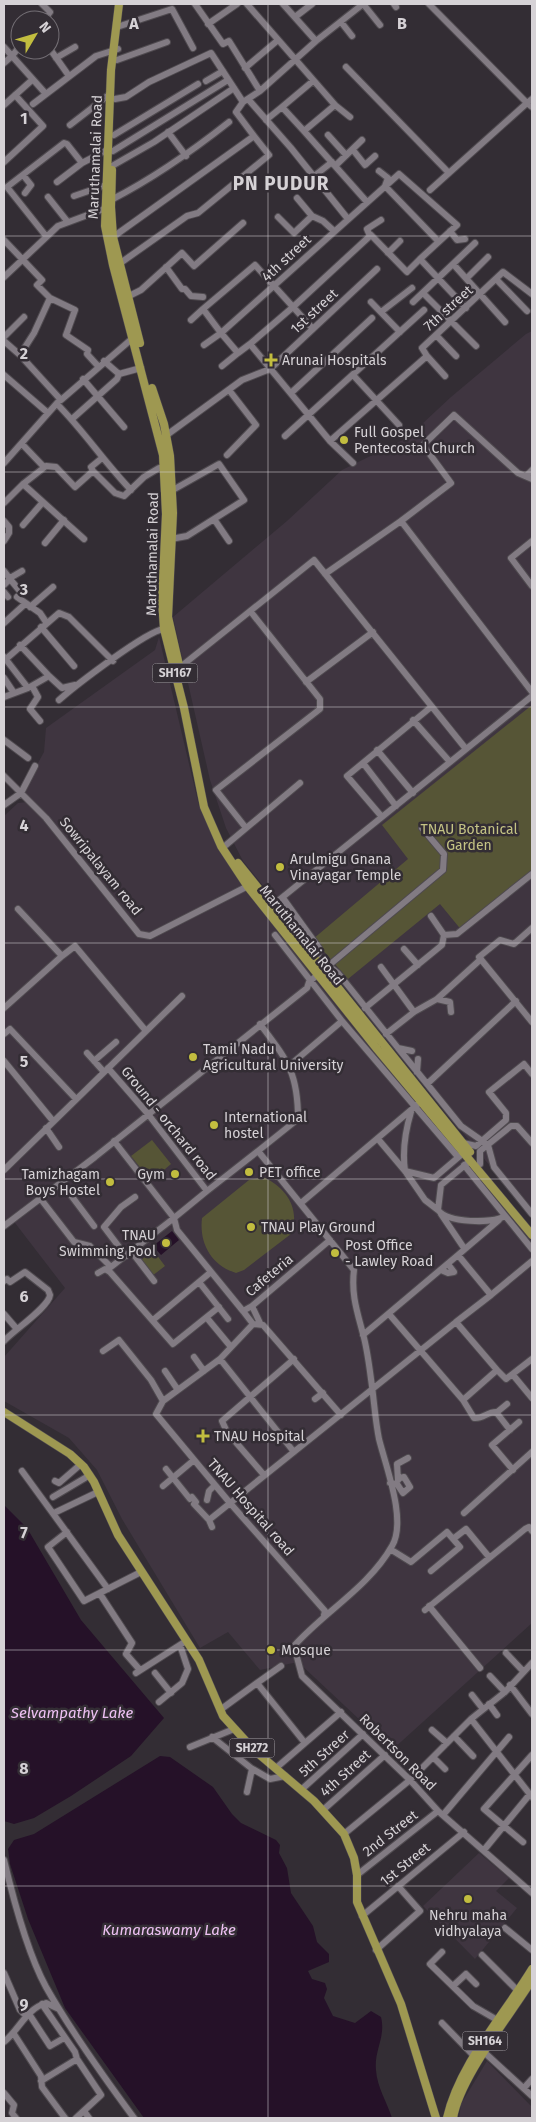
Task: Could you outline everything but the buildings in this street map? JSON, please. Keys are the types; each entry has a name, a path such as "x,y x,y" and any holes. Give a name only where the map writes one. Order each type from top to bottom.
{"main road":[{"name":"Maruthamalai Road","path":"121,4 112,96 114,135 106,185 113,237 129,296 141,368 170,456 171,539 168,617 208,806 226,845 250,885 313,959 416,1106 532,1236"},
{"name":"Maruthamalai Road","path":"121,4 112,96 112,166 108,245 163,437 165,468 164,629 184,708 204,807 221,846 250,885 532,1228"},
{"name":"SH272","path":"4,1412 70,1454 90,1475 118,1535 183,1643 199,1660 220,1710 234,1728 323,1810 344,1834 354,1858 357,1875 357,1902 376,1950 401,2004 436,2118"},
{"name":"SH164","path":"447,2118 454,2094 474,2056 532,1969"},
{"name":"SH164","path":"453,2118 460,2095 532,1980"}],"street":[{"path":"195,4 223,44 229,41 260,91"},
{"path":"208,24 237,4"},
{"path":"247,4 313,81 335,105 350,117"},
{"path":"283,4 316,41"},
{"path":"295,17 312,4"},
{"path":"119,264 187,216 198,213 269,155 234,113 246,101 260,91 316,41 364,4 380,25"},
{"path":"429,4 531,103 430,190"},
{"path":"120,26 172,8 193,48"},
{"path":"341,22 352,36"},
{"path":"246,68 278,40"},
{"path":"117,60 167,42"},
{"path":"60,56 75,47"},
{"path":"33,104 96,56 116,49"},
{"path":"70,124 112,96 126,97 149,82 211,53 234,88 266,120 348,219"},
{"path":"15,60 46,94"},
{"path":"57,60 69,76"},
{"path":"346,66 449,173"},
{"path":"206,81 222,71"},
{"path":"4,105 32,80"},
{"path":"57,182 82,163 111,150 228,80"},
{"path":"266,120 313,81"},
{"path":"114,135 198,84"},
{"path":"112,166 168,132 234,88"},
{"path":"4,162 43,126 15,94"},
{"path":"304,131 335,105"},
{"path":"282,107 367,202"},
{"path":"4,276 46,236 67,221 109,204 149,180 186,156 228,122"},
{"path":"168,132 186,156"},
{"path":"328,135 346,155"},
{"path":"113,237 254,136"},
{"path":"313,177 353,150 362,140"},
{"path":"46,236 6,187 65,143 82,163"},
{"path":"353,150 365,165 375,156"},
{"path":"379,171 388,178 385,186 438,241"},
{"path":"23,174 31,185 25,193"},
{"name":"4th street","path":"204,345 221,333 275,286 399,174 457,225 450,231"},
{"path":"74,196 106,185"},
{"path":"48,197 67,221"},
{"path":"297,198 312,216 323,221 334,231"},
{"path":"278,216 294,233 312,216"},
{"path":"381,220 366,229 370,236 407,272 450,231 457,240 465,239"},
{"path":"129,296 141,290 182,253 194,266 243,223"},
{"path":"222,366 293,307 370,236"},
{"path":"4,240 42,280 37,285 50,298 75,310 66,335 78,345 88,350 87,354 119,374 141,368"},
{"path":"388,253 400,241"},
{"path":"413,302 475,243"},
{"path":"467,278 488,257"},
{"path":"420,259 466,308"},
{"path":"192,320 255,265 313,329"},
{"path":"454,265 505,322"},
{"path":"166,267 182,289 185,289 191,296 203,297"},
{"name":"1st street","path":"163,437 242,380 270,369 377,269"},
{"name":"7th street","path":"330,441 426,356 422,348 481,295 503,272 532,294"},
{"path":"496,279 527,311"},
{"path":"381,312 412,288"},
{"path":"424,293 476,346"},
{"path":"20,355 50,298"},
{"path":"371,302 400,332"},
{"path":"203,309 238,353"},
{"path":"285,436 424,310"},
{"path":"4,337 24,317"},
{"path":"291,394 372,318"},
{"path":"436,335 456,356"},
{"path":"4,463 59,402 101,363 135,336"},
{"path":"4,341 20,355 93,442 102,458 131,490"},
{"path":"250,344 330,441 353,463"},
{"path":"426,356 445,376"},
{"path":"72,419 117,379 119,374"},
{"path":"4,375 48,413"},
{"path":"353,375 399,425"},
{"path":"83,379 124,427"},
{"path":"227,455 256,426 229,390"},
{"path":"325,574 401,521 451,483 423,445 454,415 518,473 529,477 532,470"},
{"path":"22,444 44,467"},
{"path":"102,458 91,467 119,496 124,496 159,468 165,468"},
{"path":"171,491 220,464 244,500 187,536 171,539"},
{"path":"4,502 44,467 56,467 75,487 93,471"},
{"path":"23,484 84,539"},
{"path":"23,525 43,502"},
{"path":"214,519 229,541"},
{"path":"45,543 64,520"},
{"path":"4,521 9,527 9,533 4,541"},
{"path":"401,521 532,692"},
{"path":"532,541 511,558 532,586"},
{"path":"179,668 314,560 373,632 430,707 466,749"},
{"path":"4,571 20,590"},
{"path":"4,585 22,571"},
{"path":"4,623 53,587"},
{"path":"17,597 40,613 43,624 74,666"},
{"path":"246,828 216,790 320,708 320,699 251,612"},
{"path":"40,720 30,709 38,697 5,658 43,624 57,613 64,614 113,661"},
{"path":"58,700 149,633 164,629"},
{"path":"306,682 373,632"},
{"path":"20,645 62,688 78,684"},
{"path":"4,697 30,687 49,676"},
{"path":"4,678 14,693"},
{"path":"294,920 279,900 532,696"},
{"path":"382,817 347,776 430,707"},
{"path":"413,720 450,762"},
{"path":"4,740 28,758"},
{"path":"377,750 413,793"},
{"path":"363,763 396,806"},
{"path":"4,805 21,793 35,766"},
{"name":"Sowripalayam road","path":"4,776 50,823 139,934 150,936 250,885"},
{"path":"226,845 300,783"},
{"path":"4,1226 114,1142 307,988 310,982 322,974 443,870 444,854 422,828"},
{"path":"444,935 457,934 532,874"},
{"path":"283,898 319,948 318,956 313,959"},
{"path":"18,908 62,956"},
{"path":"365,1008 442,945 444,935 431,916"},
{"path":"386,1034 414,1012 437,999 481,959 479,957 496,942 502,940 514,944 532,928"},
{"path":"274,935 342,1021 416,1106"},
{"path":"4,1008 75,946 146,1031"},
{"path":"404,949 418,965"},
{"path":"481,959 532,1022"},
{"path":"381,967 414,1012"},
{"path":"322,974 333,969 461,1126 486,1142 494,1167 532,1214"},
{"path":"4,1170 182,996"},
{"path":"437,999 450,1002 451,1012"},
{"path":"427,1084 516,1001"},
{"path":"260,1024 290,1065 342,1021"},
{"path":"4,1034 10,1029 76,1099"},
{"path":"94,1061 116,1042"},
{"path":"398,1048 412,1051"},
{"name":"Ground - orchard road","path":"87,1053 148,1114 207,1191 298,1119 296,1081 290,1065"},
{"path":"417,1072 418,1059"},
{"path":"4,1061 53,1121"},
{"path":"480,1164 480,1152 486,1142 506,1120 506,1113 489,1092 524,1064 532,1074"},
{"path":"301,1204 416,1106"},
{"path":"406,1171 403,1156 406,1132 416,1106"},
{"path":"463,1143 476,1146 486,1142 510,1126 517,1126 532,1143"},
{"path":"46,1128 59,1147"},
{"path":"378,1139 406,1171 416,1189 439,1212 464,1248"},
{"name":"Cafeteria","path":"114,1142 174,1218 177,1230 243,1311 252,1306 330,1240"},
{"path":"258,1151 354,1270 352,1286 354,1303 364,1335 379,1436 395,1482"},
{"path":"406,1171 434,1178 461,1155"},
{"path":"439,1212 441,1185 467,1163 505,1216 532,1249"},
{"path":"61,1182 94,1226"},
{"path":"98,1273 104,1269 109,1269 129,1254 207,1191"},
{"path":"135,1197 121,1207 104,1228 154,1281"},
{"path":"40,1198 74,1242 90,1246 173,1344 219,1307"},
{"path":"439,1212 463,1220 499,1220"},
{"path":"364,1335 448,1264 464,1248 505,1216"},
{"path":"454,1272 456,1257"},
{"path":"456,1257 491,1295"},
{"path":"209,1520 532,1261"},
{"path":"448,1264 454,1272"},
{"path":"441,1270 448,1273 454,1272"},
{"path":"4,1281 7,1279 10,1282 25,1272 48,1290 50,1294 44,1306 16,1328 4,1341"},
{"path":"154,1320 211,1272"},
{"path":"199,1282 228,1319"},
{"path":"252,1306 257,1323"},
{"path":"243,1311 294,1359 341,1415"},
{"path":"4,1314 16,1328"},
{"path":"389,1314 419,1352 463,1400 474,1418 482,1419 491,1412 496,1413 507,1404"},
{"path":"207,1318 231,1348"},
{"path":"456,1322 506,1379 531,1363"},
{"path":"103,1351 119,1340 151,1380 163,1401 220,1360 257,1323"},
{"path":"194,1357 204,1371"},
{"path":"264,1475 227,1432 222,1421 294,1359"},
{"path":"220,1360 294,1452"},
{"path":"463,1400 497,1370"},
{"path":"165,1371 178,1390"},
{"path":"514,1375 532,1398"},
{"path":"315,1398 323,1393"},
{"name":"TNAU Hospital road","path":"163,1401 156,1414 214,1485 325,1611 324,1615"},
{"path":"496,1413 510,1430"},
{"path":"513,1470 492,1445 519,1422"},
{"path":"464,1513 532,1452"},
{"path":"324,1615 366,1579 390,1549 398,1528 395,1482 397,1464 408,1458"},
{"path":"163,1486 194,1460"},
{"path":"55,1481 60,1483 81,1464"},
{"path":"166,1469 190,1499 192,1497 196,1502 194,1504 209,1520 212,1527"},
{"path":"22,1471 108,1589"},
{"path":"53,1497 90,1475"},
{"path":"207,1500 209,1490 214,1485"},
{"path":"54,1514 98,1492"},
{"path":"480,1668 427,1608 525,1529 529,1527 532,1531"},
{"path":"453,1539 466,1529 489,1557"},
{"path":"67,1532 48,1547 84,1601 141,1572"},
{"path":"390,1549 411,1562 447,1532 460,1547 431,1571"},
{"path":"100,1594 132,1643 126,1654 138,1672 183,1643 188,1669 182,1683 159,1702"},
{"name":"Robertson Road","path":"324,1615 294,1646 302,1676 385,1755 441,1813 532,1893"},
{"path":"506,1654 523,1671"},
{"path":"344,1834 410,1780 471,1719 505,1692 532,1663"},
{"path":"220,1710 282,1666"},
{"path":"155,1673 171,1693"},
{"path":"490,1676 505,1692"},
{"path":"257,1683 305,1743"},
{"path":"510,1685 532,1714"},
{"path":"472,1695 497,1715"},
{"path":"276,1768 341,1712"},
{"path":"471,1719 531,1796 484,1850"},
{"path":"190,1746 234,1728"},
{"path":"432,1730 447,1743"},
{"name":"5th Streer","path":"301,1790 363,1734"},
{"path":"454,1736 474,1756"},
{"path":"212,1737 252,1769 270,1779 285,1776"},
{"name":"2nd Street","path":"357,1875 441,1813 509,1738"},
{"name":"4th Street","path":"323,1810 385,1755"},
{"path":"523,1842 484,1809 532,1755"},
{"path":"433,1757 445,1770"},
{"path":"247,1792 252,1769"},
{"name":"1st Street","path":"362,1916 464,1832"},
{"path":"4,1860 15,1905 46,1987 88,2054 134,2118"},
{"path":"376,1950 420,1911 398,1886"},
{"path":"505,1928 532,1950"},
{"path":"442,1952 430,1962 473,2006 499,2020"},
{"path":"482,1955 518,1990"},
{"path":"4,1973 20,2010 27,2015 50,2046 64,2038"},
{"path":"453,1986 466,1974 476,1984"},
{"path":"4,2042 14,2034 27,2015 42,2004 46,2003 60,2009"},
{"path":"42,2004 61,2030 64,2038 75,2052 77,2059 101,2096 76,2118"},
{"path":"442,2023 474,2056"},
{"path":"14,2034 41,2081 42,2087 65,2118"},
{"path":"485,2053 532,2096"},
{"path":"41,2081 77,2059"},
{"path":"524,2088 532,2079"},
{"path":"4,2093 14,2105 12,2113 16,2118"},
{"path":"84,2111 89,2118"}],"shaded area":[{"name":"Tamil Nadu Agricultural University","path":"532,331 532,1218 243,861 226,828 210,780 173,617 287,521 342,470 407,438 451,397"},
{"name":"Tamil Nadu Agricultural University","path":"159,637 199,806 220,852 251,895 532,1241 532,1623 392,1750 298,1662 260,1670 228,1632 200,1648 122,1519 97,1470 69,1438 4,1401 4,1357 65,1288 12,1219 4,1225 4,816 18,803 27,802 25,787 44,752 46,728 155,650"},
{"name":"Nehru maha vidhyalaya","path":"479,1853 509,1878 496,1891 517,1908 475,1959 423,1906"},
{"path":"487,2061 532,2107 532,2118 459,2118 461,2104"}],"green space":[{"name":"TNAU Botanical Garden","path":"532,705 532,878 463,932 440,904 348,979 313,939 408,859 382,825"},
{"path":"152,1140 171,1164 151,1181 131,1156"},
{"path":"263,1177 285,1193 293,1208 294,1225 291,1234 244,1270 236,1273 220,1265 208,1252 203,1236 202,1218 249,1180"},
{"path":"153,1250 165,1266 152,1276 140,1261"}],"water":[{"name":"TNAU Swimming Pool","path":"172,1231 179,1240 161,1255 153,1246"},
{"name":"Selvampathy Lake","path":"4,1505 27,1528 81,1620 164,1718 131,1756 34,1818 14,1824 4,1821"},
{"name":"Kumaraswamy Lake","path":"160,1756 170,1757 213,1787 232,1814 241,1823 276,1840 280,1845 279,1853 287,1868 291,1893 313,1926 317,1942 329,1954 329,1962 308,1971 312,1979 325,1983 327,1989 324,1998 333,2016 355,2023 371,2011 381,2017 382,2031 376,2070 380,2088 392,2118 144,2118 65,2008 28,1919 10,1864 8,1849 14,1840 34,1834"}],"place":[{"name":"Arunai Hospitals","path":"271,360"},
{"name":"Full Gospel Pentecostal Church","path":"344,440"},
{"name":"Arulmigu Gnana Vinayagar Temple","path":"280,867"},
{"name":"Tamil Nadu Agricultural University","path":"193,1057"},
{"name":"International hostel","path":"214,1125"},
{"name":"PET office","path":"249,1172"},
{"name":"Gym","path":"175,1174"},
{"name":"Tamizhagam Boys Hostel","path":"110,1182"},
{"name":"TNAU Play Ground","path":"251,1227"},
{"name":"TNAU Swimming Pool","path":"166,1243"},
{"name":"Post Office - Lawley Road","path":"335,1253"},
{"name":"TNAU Hospital","path":"203,1436"},
{"name":"Mosque","path":"271,1650"},
{"name":"Nehru maha vidhyalaya","path":"468,1899"}],"district":[{"name":"PN PUDUR","path":"281,183"}]}
